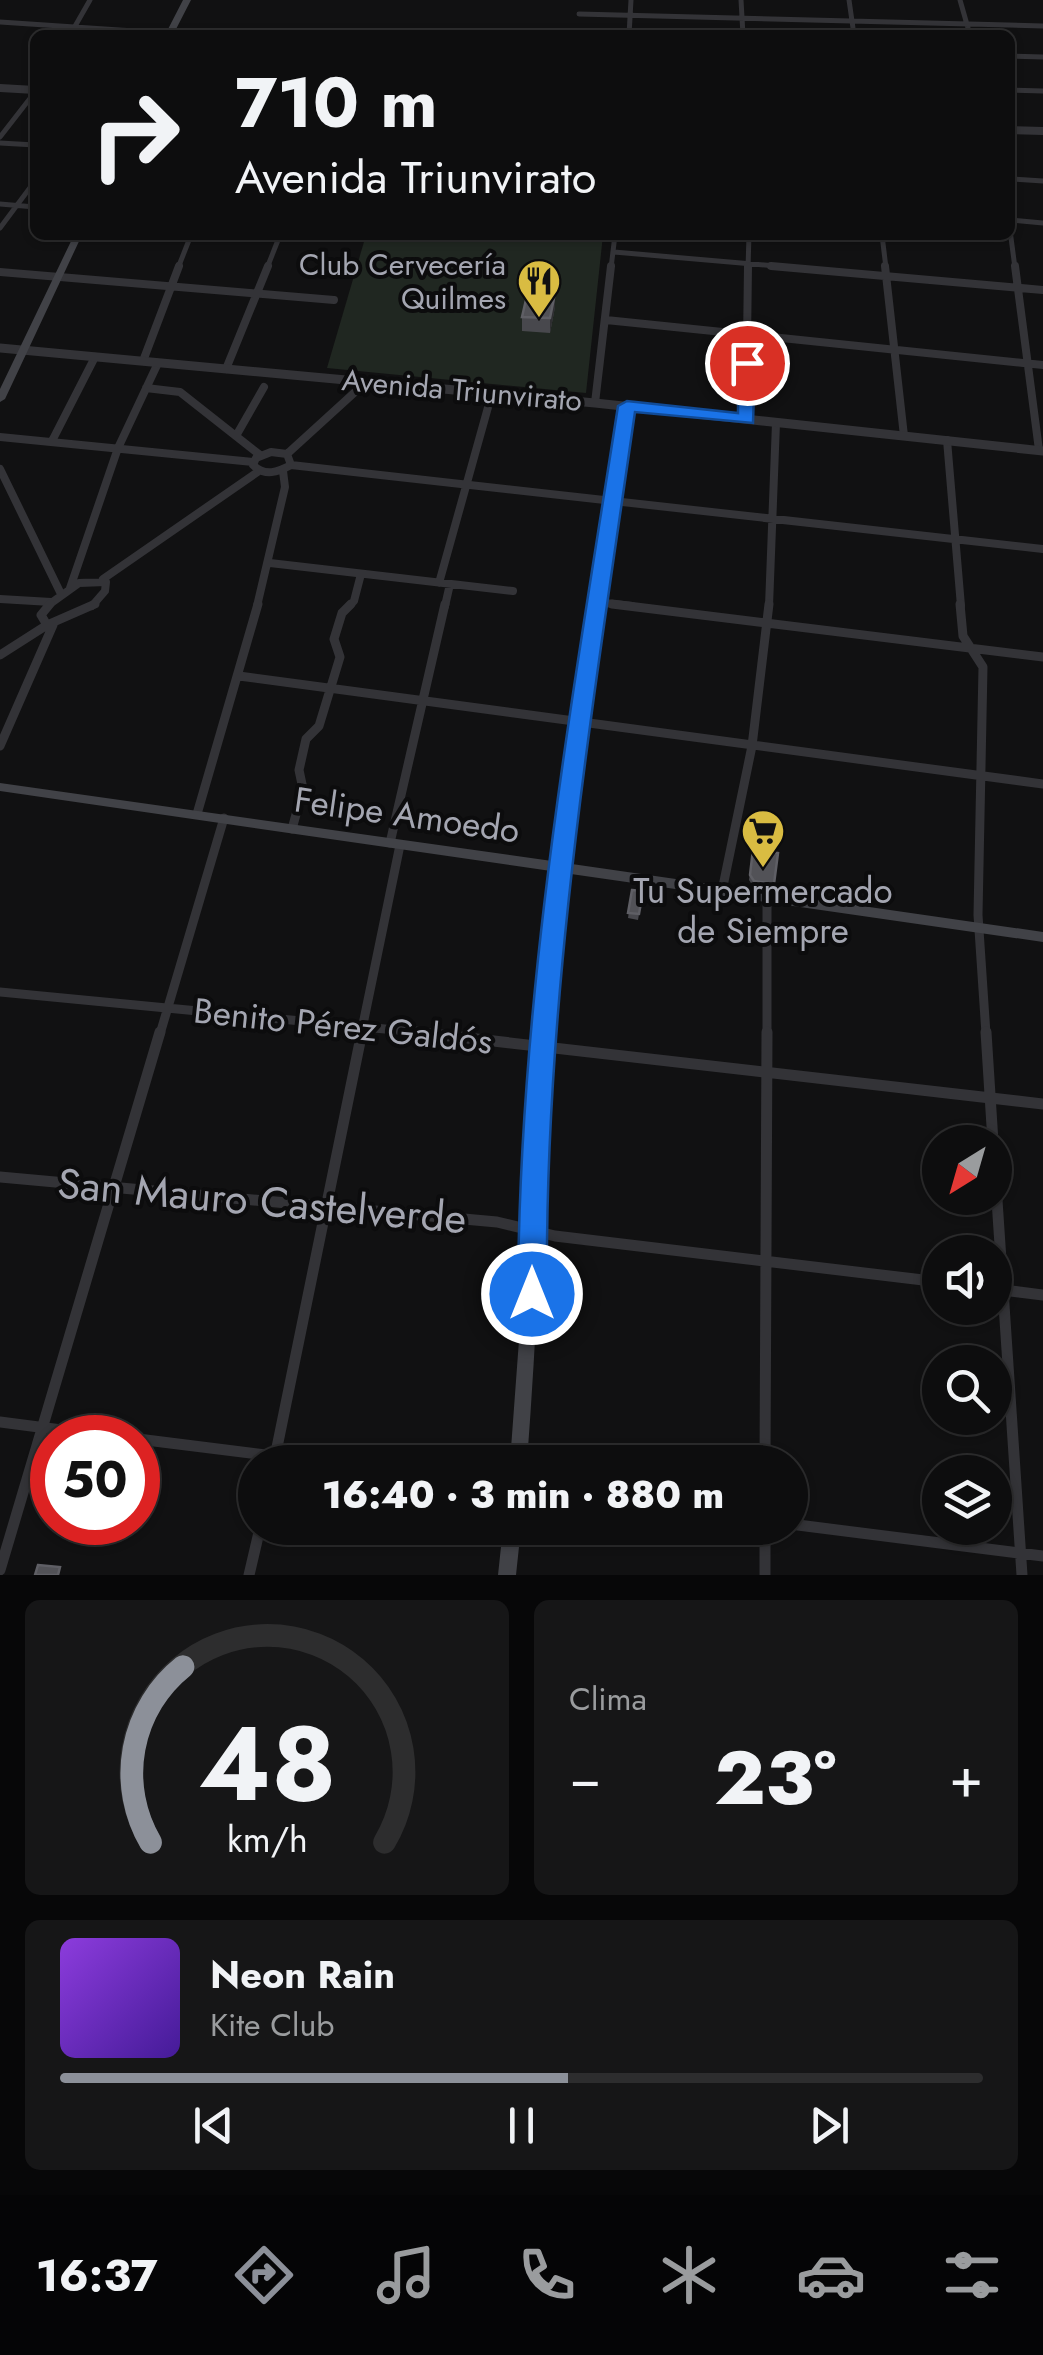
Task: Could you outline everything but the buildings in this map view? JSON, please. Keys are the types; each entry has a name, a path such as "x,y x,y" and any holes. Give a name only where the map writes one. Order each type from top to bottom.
{"main road":[{"path":"176,30 187,0"},
{"path":"177,30 196,0"},
{"path":"0,399 76,240"},
{"path":"520,1445 532,1314 532,1230 558,867 627,406"},
{"name":"Felipe Amoedo","path":"0,786 1043,938"},
{"path":"507,1575 510,1545"}],"street":[{"path":"74,28 90,0"},
{"path":"628,30 630,0"},
{"path":"741,0 743,30"},
{"path":"849,0 853,30"},
{"path":"960,0 968,30"},
{"path":"579,14 1043,26"},
{"path":"0,22 107,30"},
{"path":"1015,56 1043,58"},
{"path":"0,88 30,91"},
{"path":"1015,90 1043,91"},
{"path":"30,98 0,140 30,144"},
{"path":"1015,130 1043,131"},
{"path":"1015,179 1043,181"},
{"path":"0,228 30,188"},
{"path":"0,204 30,206"},
{"path":"1015,220 1043,222"},
{"path":"143,361 190,240"},
{"path":"226,369 278,240"},
{"path":"595,402 615,240"},
{"path":"746,419 749,240"},
{"path":"882,240 904,436"},
{"path":"1012,240 1041,450"},
{"path":"614,252 1043,290"},
{"path":"0,272 334,300"},
{"path":"606,320 1043,364"},
{"name":"Avenida Triunvirato","path":"0,348 595,402 1041,450"},
{"path":"52,441 95,357"},
{"path":"66,591 118,448 158,363"},
{"path":"197,814 270,563 285,488 287,454 366,382"},
{"path":"236,436 264,387"},
{"path":"146,388 180,392 236,436 256,458 258,471"},
{"path":"439,583 492,393"},
{"path":"722,891 752,746 768,624 776,422"},
{"path":"0,437 256,458 270,452 287,454"},
{"path":"947,440 963,632 983,667 979,928 992,1125"},
{"path":"50,625 41,614 66,591 84,580 104,579 258,471 287,468 614,500 1043,549"},
{"path":"0,469 66,591"},
{"path":"270,563 513,591"},
{"path":"292,829 304,789 299,770 306,739 319,726 340,656 334,638 342,614 354,601 362,574"},
{"path":"0,655 50,625 77,616 106,591 104,579"},
{"path":"278,1445 363,1026 422,702 450,584"},
{"path":"0,599 51,602"},
{"path":"596,602 1043,657"},
{"path":"0,746 50,625"},
{"path":"240,676 1043,784"},
{"path":"47,1415 224,818"},
{"path":"765,1445 766,898"},
{"name":"Benito Pérez Galdós","path":"0,992 363,1026 1043,1104"},
{"name":"San Mauro Castelverde","path":"0,1177 497,1222 556,1236 922,1280"},
{"path":"1012,1291 1043,1295"},
{"path":"1002,1325 1022,1575"},
{"path":"0,1422 30,1425"},
{"path":"160,1442 238,1454"},
{"path":"0,1570 30,1472"},
{"path":"808,1526 1043,1556"},
{"path":"249,1575 256,1545"},
{"path":"765,1545 765,1575"}],"shaded area":[{"path":"365,240 602,240 586,393 327,368"}],"place":[{"name":"Club Cervecería Quilmes","path":"539,319"},
{"name":"Tu Supermercado de Siempre","path":"763,869"}],"route":[{"path":"532,1294 532,1194 558,867 568,779 627,406 746,419 747,363"}]}
